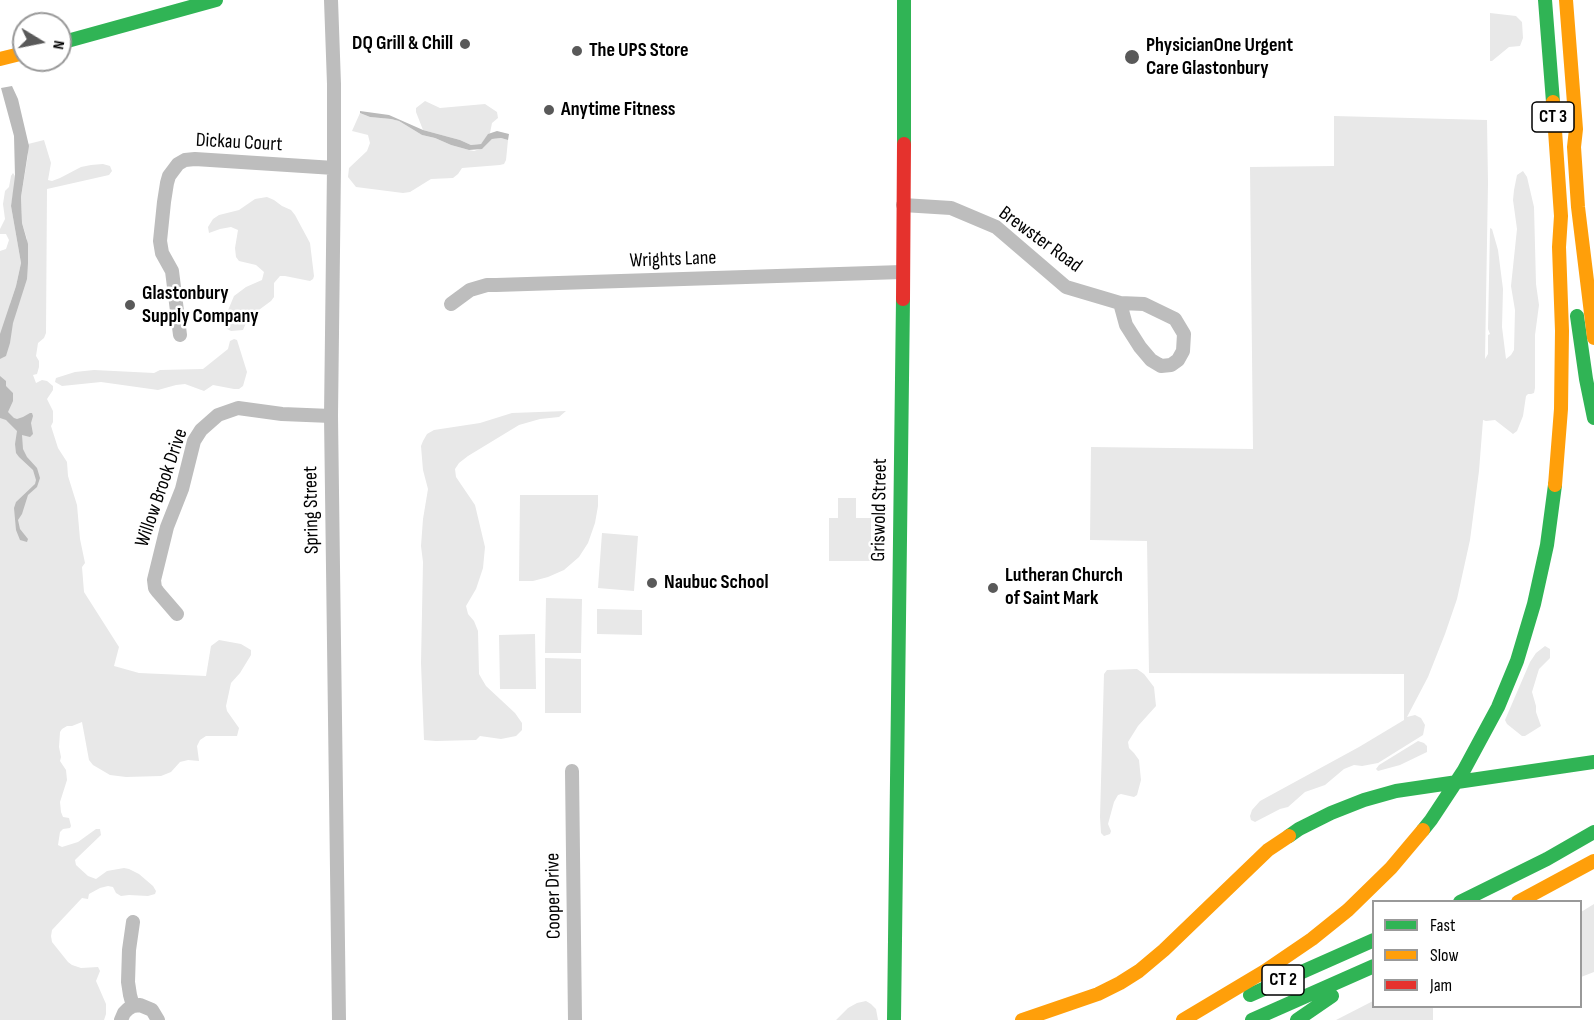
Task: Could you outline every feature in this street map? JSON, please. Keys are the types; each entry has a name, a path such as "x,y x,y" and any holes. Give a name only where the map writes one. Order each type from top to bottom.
{"main road":[{"path":"72,40 216,0"},
{"name":"Griswold Street","path":"894,1020 905,96 904,0"},
{"name":"CT 3","path":"1545,0 1561,216"},
{"name":"CT 3","path":"1566,0 1576,129"},
{"path":"1576,129 1593,213"},
{"path":"1576,129 1574,147 1578,207 1594,338"},
{"path":"1561,216 1568,247 1583,360 1594,418"},
{"path":"1183,1020 1281,960 1330,925 1365,894 1421,833 1447,797 1498,708 1518,661 1534,604 1547,545 1555,488 1561,409 1562,339 1559,247 1561,216"},
{"path":"1022,1020 1098,994 1139,971 1268,850 1299,829 1331,813 1396,791 1594,762"},
{"path":"1464,900 1594,832"},
{"path":"1522,900 1594,861"},
{"name":"CT 2","path":"1193,1020 1372,941"},
{"name":"CT 2","path":"1252,1020 1372,967"},
{"path":"1297,1020 1334,995 1358,973"}],"street":[{"name":"Spring Street","path":"331,0 334,84 331,416 339,1020"},
{"name":"Dickau Court","path":"180,335 172,271 162,254 160,241 167,183 178,164 189,159 334,168"},
{"name":"Brewster Road","path":"903,205 951,208 996,227 1066,287 1120,303 1144,304 1175,319 1184,334 1183,351 1178,360 1171,365 1161,366 1151,360 1126,325 1120,303"},
{"name":"Wrights Lane","path":"451,304 471,290 487,285 902,272"},
{"name":"Willow Brook Drive","path":"177,614 155,588 154,580 166,527 182,489 192,447 201,430 212,418 238,408 282,414 331,416"},
{"name":"Cooper Drive","path":"572,771 575,1020"},
{"path":"133,922 128,982 134,1006"},
{"path":"121,1020 123,1013 140,1005 152,1010 158,1020"}],"shaded area":[{"path":"1490,13 1516,16 1522,22 1523,38 1520,46 1509,47 1492,61 1490,61"},
{"path":"12,86 18,99 29,146 21,197 22,223 28,244 28,263 27,279 13,323 10,343 6,356 0,359 0,334 21,263 11,206 15,176 14,136 1,88"},
{"path":"425,101 440,108 485,104 497,112 498,118 492,123 490,133 481,144 471,145 423,130 416,108"},
{"path":"360,111 389,115 423,130 471,145 481,144 488,134 497,131 509,134 508,140 492,139 482,149 469,150 422,135 399,121 370,117"},
{"path":"360,113 370,117 399,121 422,135 474,151 483,148 492,139 508,140 506,160 500,165 462,168 453,178 431,179 410,192 356,187 348,177 349,168 367,151 370,143 368,135 352,131"},
{"path":"1334,116 1487,120 1485,359 1488,354 1488,335 1490,334 1488,329 1490,228 1498,250 1503,289 1502,327 1506,359 1514,350 1515,310 1511,286 1517,229 1513,200 1517,175 1523,171 1527,177 1534,207 1536,284 1539,305 1535,335 1535,388 1534,393 1526,396 1523,416 1517,431 1513,434 1495,420 1483,420 1470,540 1457,599 1428,677 1407,717 1415,715 1421,718 1425,725 1423,735 1378,763 1354,765 1344,769 1325,785 1305,792 1288,807 1255,822 1250,816 1260,801 1404,720 1404,674 1149,673 1147,541 1090,540 1091,447 1253,449 1250,167 1334,166"},
{"path":"44,140 51,163 48,180 52,181 81,167 91,165 110,166 112,171 109,175 47,189 46,333 38,343 36,356 39,367 37,374 33,375 36,383 42,380 53,386 47,399 53,411 51,426 58,448 67,462 68,476 77,505 85,563 82,567 84,592 119,647 114,666 139,673 206,676 211,646 219,640 241,644 251,650 251,655 231,683 226,706 239,728 237,736 206,736 197,746 199,761 180,762 171,772 161,776 110,775 89,760 82,722 67,726 60,732 60,761 66,770 67,780 60,802 61,812 63,817 69,818 71,826 60,832 58,845 62,847 78,842 96,829 100,829 101,835 75,860 76,865 88,876 96,879 107,871 129,869 139,874 156,891 155,894 148,896 121,896 113,887 100,888 89,894 88,899 82,898 52,930 52,942 68,962 81,968 98,967 100,971 96,981 106,1004 104,1020 0,1020 0,251 6,249 9,240 6,234 0,234 0,229 5,219 3,204 5,191 9,187 13,173 15,183 11,206 21,263 10,304 18,304 27,239 22,223 21,197 28,144"},
{"path":"267,197 291,210 295,215 310,243 314,276 310,281 280,276 274,283 274,297 271,301 248,318 243,330 231,331 227,329 224,320 234,296 246,287 262,280 264,272 256,265 239,261 236,257 238,230 231,227 209,233 208,227 219,215 239,210 255,199"},
{"path":"237,340 247,372 243,386 239,389 213,385 204,391 185,384 158,390 101,382 62,386 55,382 56,378 75,372 94,370 154,373 160,370 203,369 228,349 230,341"},
{"path":"0,376 13,393 13,401 8,412 17,419 30,413 33,416 31,423 33,434 30,437 22,435 23,449 37,468 40,478 37,487 28,495 18,520 20,529 28,539 27,542 20,540 16,530 14,508 16,502 35,484 36,480 33,470 16,453 17,431 6,420 0,418"},
{"path":"566,411 559,417 519,425 468,456 455,469 456,477 475,505 485,547 483,568 476,589 466,606 478,631 479,674 486,686 515,713 522,723 522,730 516,736 501,739 480,736 476,740 424,740 421,663 423,562 421,546 428,489 423,470 421,446 423,441 427,434 434,430 480,423 512,413"},
{"path":"520,495 598,495 595,523 588,543 579,557 564,570 533,581 519,581"},
{"path":"838,498 856,498 856,518 871,518 871,561 829,561 829,518 838,518"},
{"path":"602,533 638,536 634,591 598,588"},
{"path":"546,598 582,599 581,653 545,653"},
{"path":"597,609 642,610 642,635 597,634"},
{"path":"535,634 536,689 500,689 499,635"},
{"path":"1545,646 1550,649 1550,658 1539,669 1532,692 1541,726 1522,736 1505,720 1530,662"},
{"path":"545,658 581,659 581,713 545,713"},
{"path":"1137,669 1154,687 1156,706 1138,726 1128,742 1129,748 1139,760 1141,780 1137,795 1134,797 1118,795 1108,824 1110,834 1104,836 1101,833 1100,817 1104,674 1107,670"},
{"path":"1418,741 1427,746 1427,752 1400,765 1378,771 1376,769 1379,765"},
{"path":"1594,904 1594,972 1582,977 1582,911"},
{"path":"866,1001 876,1009 878,1020 836,1020 848,1008"},
{"path":"1372,1002 1372,1008 1433,1008 1433,1020 1336,1020"}],"traffic: fast":[{"path":"72,40 216,0"},
{"path":"904,0 904,144"},
{"path":"1545,0 1553,102"},
{"path":"894,1020 903,299"},
{"path":"1577,316 1594,418"},
{"path":"1423,830 1464,770 1498,707 1517,661 1534,604 1547,545 1555,485"},
{"path":"1289,836 1331,813 1396,791 1594,762"},
{"path":"1464,900 1547,859 1594,832"},
{"path":"1250,995 1372,941"},
{"path":"1252,1020 1372,967"},
{"path":"1297,1020 1332,996"}],"traffic: slow":[{"path":"1566,0 1576,129 1574,147 1578,207 1594,338"},
{"path":"0,59 12,56"},
{"path":"1553,102 1561,216 1559,247 1562,331 1561,409 1555,485"},
{"path":"1183,1020 1265,971 1312,939 1348,910 1391,868 1423,830"},
{"path":"1022,1020 1098,994 1139,971 1268,850 1289,836"},
{"path":"1522,900 1594,861"}],"traffic: jam":[{"path":"903,299 904,144"}],"place":[{"name":"DQ Grill & Chill","path":"465,44"},
{"name":"The UPS Store","path":"577,51"},
{"name":"PhysicianOne Urgent Care Glastonbury","path":"1132,57"},
{"name":"Anytime Fitness","path":"549,110"},
{"name":"Glastonbury Supply Company","path":"130,305"},
{"name":"Naubuc School","path":"652,583"},
{"name":"Lutheran Church of Saint Mark","path":"993,588"}]}
